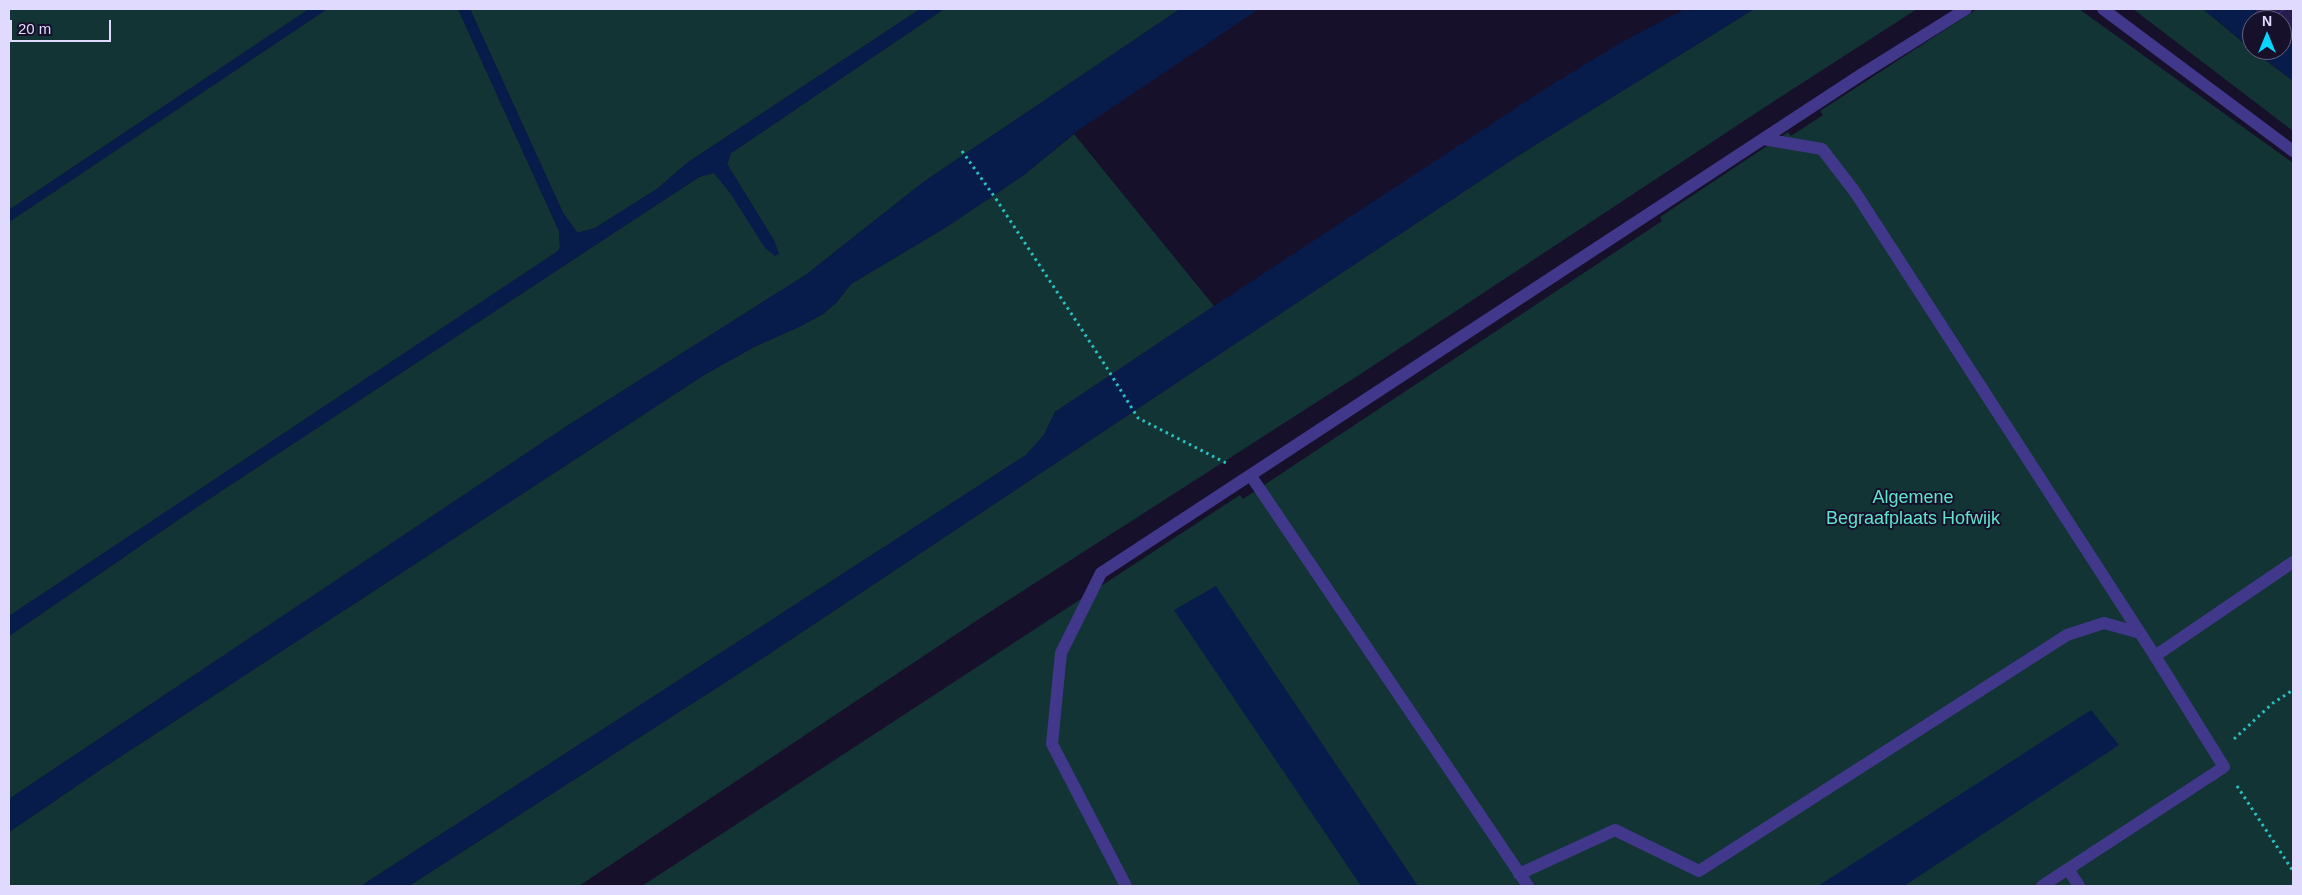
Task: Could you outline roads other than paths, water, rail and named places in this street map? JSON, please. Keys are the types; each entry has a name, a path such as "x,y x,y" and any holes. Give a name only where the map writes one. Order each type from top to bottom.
{"lane":[{"path":"1126,886 1052,744 1061,653 1101,573 1763,139 1966,9"},
{"path":"2103,9 2293,151"},
{"path":"1763,139 1822,149 1854,192 2155,656 2224,767 2042,886"},
{"path":"1251,476 1528,886"},
{"path":"2155,656 2293,562"},
{"path":"1520,874 1615,830 1699,871 2067,635 2104,622 2140,633"},
{"path":"2068,869 2080,886"}],"water":[{"path":"309,9 327,9 9,222 9,210"},
{"path":"458,9 470,9 563,213 578,233 595,228 657,189 687,163 920,9 944,9 731,153 727,164 775,242 779,254 775,256 765,248 730,193 714,173 699,177 197,507 9,636 9,616 558,251 560,247 559,231"},
{"path":"1180,9 1259,9 1074,133 1024,175 948,226 851,284 836,303 823,314 754,347 704,375 103,768 9,832 9,799 567,426 807,274 922,183"},
{"path":"1685,9 1754,9 1516,157 766,656 409,886 361,886 1026,455 1044,435 1055,412 1214,306 1545,89 1622,42"},
{"path":"2203,9 2256,10 2242,10 2242,41"},
{"path":"2292,37 2293,38 2293,81 2266,60 2292,60"},
{"path":"1216,586 1418,886 1361,886 1174,610"},
{"path":"2091,710 2119,745 1904,886 1818,886"}],"park label":[{"name":"Algemene Begraafplaats Hofwijk","path":"1913,508"}]}
